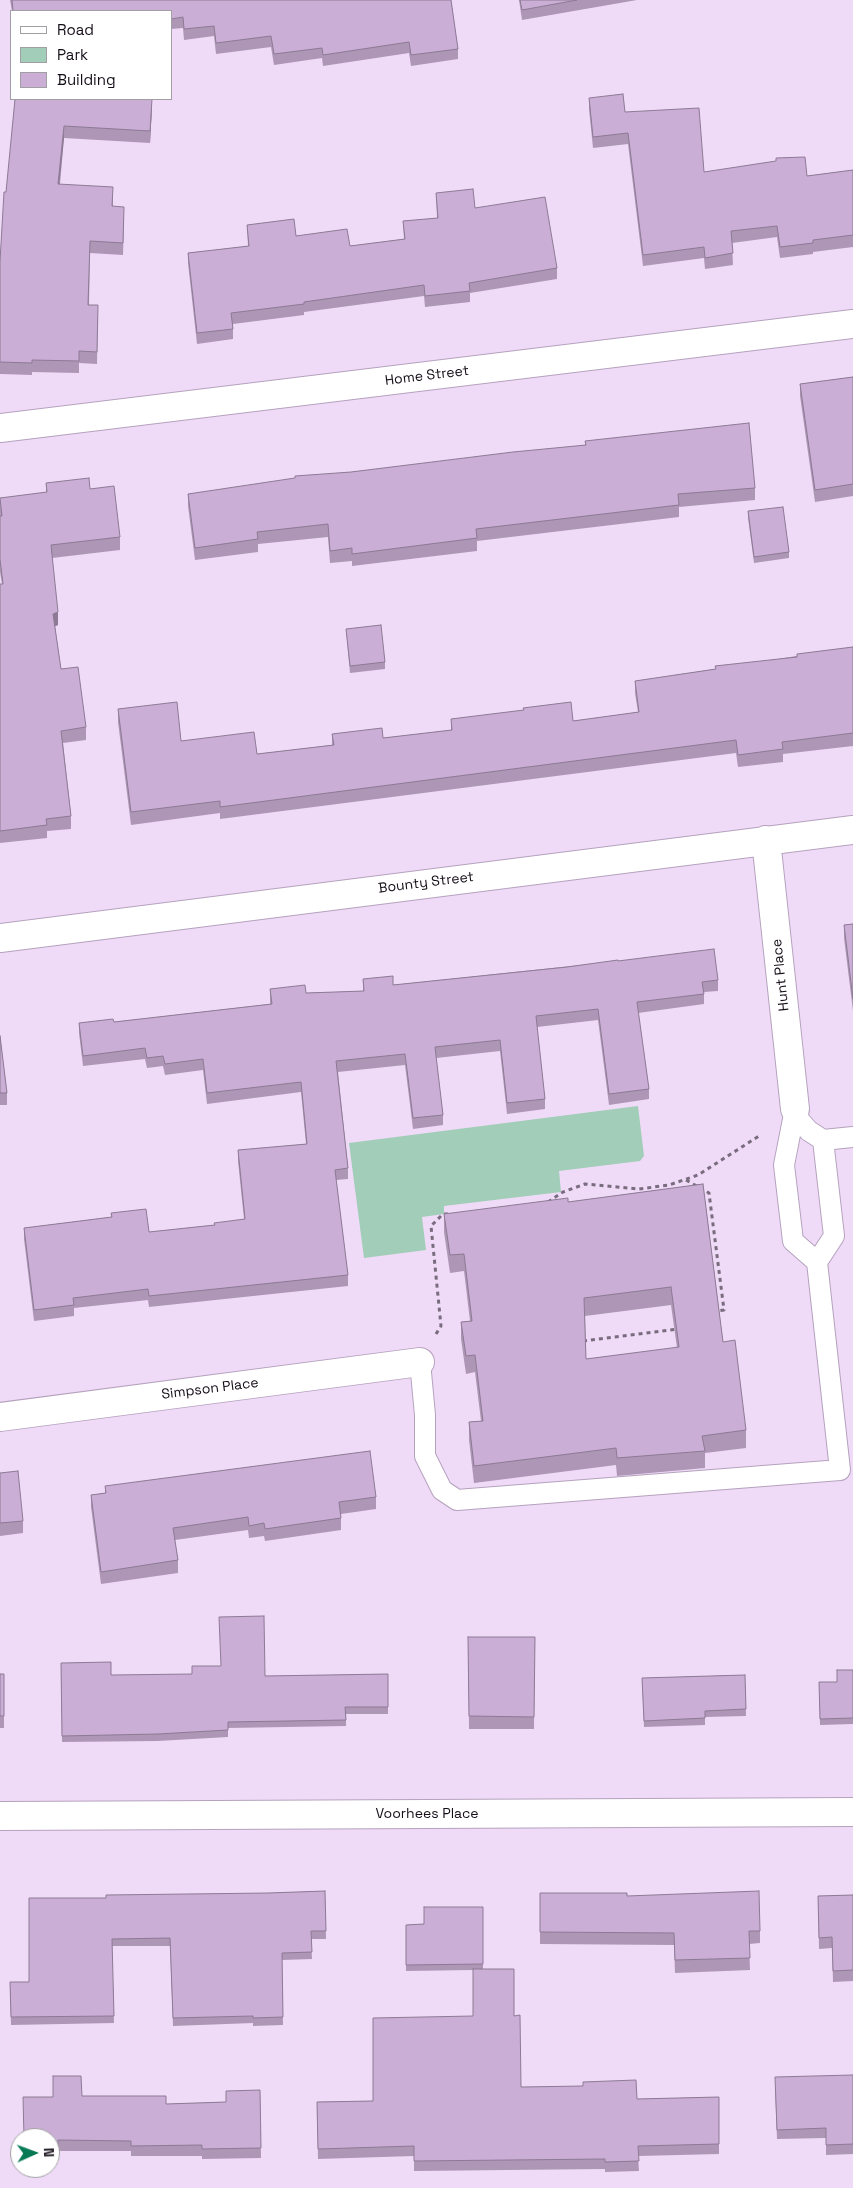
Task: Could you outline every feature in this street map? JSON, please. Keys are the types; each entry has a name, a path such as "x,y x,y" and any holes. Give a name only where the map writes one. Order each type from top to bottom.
{"street":[{"name":"Home Street","path":"0,428 853,324"},
{"name":"Bounty Street","path":"0,938 853,830"},
{"name":"Hunt Place","path":"766,840 794,1117"},
{"name":"Simpson Place","path":"0,1417 420,1362"},
{"name":"Voorhees Place","path":"0,1816 853,1812"}],"lane":[{"path":"817,1262 793,1241 784,1165 794,1117 809,1131 823,1140 853,1137"},
{"path":"420,1362 425,1414 425,1456 442,1490 457,1500 840,1470 817,1262 834,1236 823,1140"}],"path":[{"path":"539,1203 549,1202 563,1192 585,1184 639,1189 668,1185 698,1175 765,1132 794,1117"},
{"path":"685,1179 709,1193 724,1310 707,1312"},
{"path":"420,1362 441,1326 431,1226 443,1214 453,1213"},
{"path":"582,1341 680,1329"}],"green space":[{"path":"638,1106 644,1156 640,1161 559,1171 561,1192 444,1206 444,1214 422,1217 426,1250 364,1258 349,1143"}],"building":[{"path":"12,0 451,0 458,49 411,55 409,42 323,55 322,48 274,54 271,36 216,43 214,26 184,29 183,17 172,19 172,10 13,10"},
{"path":"520,0 577,0 522,10"},
{"path":"623,94 625,112 699,108 704,172 776,161 776,158 805,157 807,176 853,170 853,235 813,240 813,243 780,247 777,226 731,231 733,253 705,258 704,247 643,255 628,133 593,137 589,98"},
{"path":"15,100 152,100 150,131 64,126 58,184 113,187 112,206 124,207 123,243 90,241 88,305 98,305 97,352 79,351 79,361 32,360 32,363 0,362 0,261 4,192 6,192"},
{"path":"473,189 475,208 545,197 557,268 469,283 470,291 425,296 424,285 304,302 304,304 231,313 233,329 197,333 188,253 249,246 247,225 294,219 296,236 347,229 350,246 405,239 403,221 438,218 436,193"},
{"path":"853,377 853,484 815,490 800,384"},
{"path":"749,423 755,488 678,494 679,505 476,529 477,538 352,554 352,548 330,551 328,524 257,532 258,539 195,548 188,494 295,478 295,476 351,472 586,445 585,441"},
{"path":"89,478 90,489 114,486 120,537 51,545 58,612 53,614 61,669 78,667 86,727 61,731 71,816 46,819 47,825 0,831 0,584 3,584 0,559 0,516 2,516 0,498 47,492 46,483"},
{"path":"783,507 789,552 754,557 748,511"},
{"path":"381,625 385,662 350,666 346,629"},
{"path":"853,647 853,733 782,742 783,749 738,755 736,740 220,807 220,801 131,812 118,709 177,702 181,741 254,732 257,754 334,745 332,734 382,728 383,738 452,730 451,719 571,702 573,721 639,712 635,681 716,669 715,666 797,657 797,654"},
{"path":"853,924 853,999 844,925"},
{"path":"714,949 718,980 702,982 704,994 637,1002 649,1089 609,1094 598,1009 536,1016 545,1099 507,1103 500,1040 435,1047 443,1115 413,1118 405,1054 336,1061 348,1168 335,1170 348,1275 149,1296 148,1289 73,1298 74,1305 34,1310 24,1228 112,1217 111,1213 146,1209 149,1232 215,1225 214,1223 245,1219 238,1150 307,1144 301,1082 207,1093 203,1059 165,1064 163,1056 147,1058 145,1048 83,1056 79,1023 113,1019 114,1022 272,1004 270,989 305,985 306,993 364,991 363,979 393,976 393,985 567,967"},
{"path":"0,1036 7,1093 0,1093"},
{"path":"703,1184 723,1342 735,1340 746,1430 702,1436 705,1451 617,1458 616,1448 474,1466 469,1422 483,1421 475,1355 466,1356 461,1322 472,1321 464,1254 450,1255 444,1214 568,1198 568,1202","holes":["671,1287 679,1347 586,1359 584,1298"]},
{"path":"370,1451 376,1497 339,1502 341,1518 265,1529 264,1523 249,1526 248,1517 173,1528 178,1560 101,1572 91,1495 106,1493 105,1486"},
{"path":"18,1471 23,1521 0,1523 0,1473"},
{"path":"264,1616 265,1676 388,1674 388,1707 345,1707 346,1720 228,1722 228,1730 62,1736 61,1663 111,1662 111,1675 192,1674 192,1666 221,1666 219,1617"},
{"path":"468,1637 535,1637 534,1717 469,1716"},
{"path":"837,1670 853,1670 853,1718 820,1719 819,1682 837,1682"},
{"path":"0,1674 4,1674 4,1716 0,1716"},
{"path":"745,1675 746,1709 705,1711 705,1718 644,1721 642,1678"},
{"path":"325,1891 326,1931 311,1931 312,1952 282,1953 283,2017 173,2018 170,1938 112,1939 114,2016 11,2017 10,1982 29,1982 29,1898 106,1898 106,1895"},
{"path":"759,1891 760,1931 749,1931 750,1958 675,1960 674,1933 540,1932 540,1893 627,1893 627,1896"},
{"path":"853,1895 853,1970 833,1971 832,1937 819,1938 818,1896"},
{"path":"424,1907 483,1907 483,1964 406,1965 406,1925 424,1924"},
{"path":"473,1969 514,1969 514,2016 520,2015 521,2087 583,2086 583,2082 636,2080 637,2099 719,2097 719,2144 638,2146 639,2161 605,2162 605,2159 414,2161 414,2146 318,2149 317,2102 373,2101 373,2018 473,2016"},
{"path":"853,2075 853,2144 826,2145 826,2128 777,2130 775,2077"},
{"path":"53,2076 81,2076 82,2096 166,2096 166,2104 226,2102 226,2091 260,2090 261,2148 202,2149 202,2145 131,2146 131,2141 60,2140 60,2128 24,2128 23,2097 53,2097"}]}
